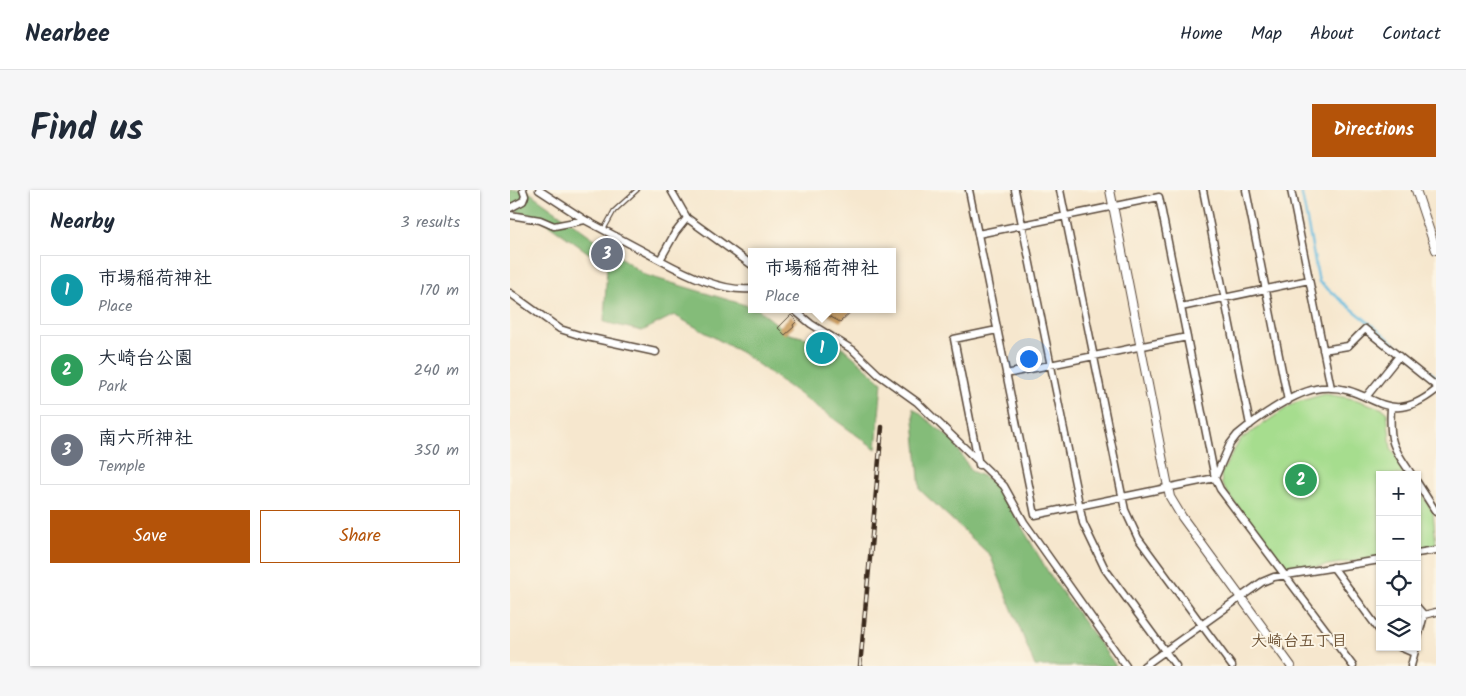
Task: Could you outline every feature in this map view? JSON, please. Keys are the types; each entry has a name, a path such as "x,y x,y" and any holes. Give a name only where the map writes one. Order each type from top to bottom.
{"street":[{"path":"510,208 523,201 525,196 523,190"},
{"path":"539,190 585,220 660,260 721,285 748,288"},
{"path":"671,190 687,218 748,262"},
{"path":"969,190 1035,515 1215,478"},
{"path":"1015,190 1079,506 1087,535 1105,569 1176,666"},
{"path":"1060,190 1125,510 1138,538 1232,666"},
{"path":"1110,190 1168,488 1174,507 1291,666"},
{"path":"1203,190 1250,425"},
{"path":"1246,190 1288,401"},
{"path":"1291,190 1331,388"},
{"path":"1416,190 1436,250"},
{"path":"978,234 1112,207 1158,194 1215,478 1220,489 1352,666"},
{"path":"510,215 540,220 554,226 585,220"},
{"path":"660,260 675,233 687,218"},
{"path":"1181,307 1309,280"},
{"path":"510,293 560,329 582,336 656,352"},
{"path":"798,313 811,324 853,350 878,374 917,402 980,465 1004,486 1024,522 1126,666"},
{"path":"1323,350 1348,346 1365,329 1436,386"},
{"path":"980,465 954,339 998,330"},
{"path":"1006,374 1187,337"},
{"path":"1366,397 1399,356"},
{"path":"1215,478 1230,444 1250,425 1288,401 1311,390 1331,388 1366,397 1391,407 1409,408 1436,390"},
{"path":"1391,407 1390,433 1392,445 1409,471"},
{"path":"1421,488 1436,512"},
{"path":"1421,552 1436,550"},
{"path":"1144,666 1262,582 1284,576 1376,561"},
{"path":"1334,567 1376,625"},
{"path":"1421,612 1424,615"},
{"path":"1424,615 1436,612"},
{"path":"1421,627 1424,615"},
{"path":"1411,666 1415,651"}],"lane":[{"path":"604,230 614,211 637,190"}],"green space":[{"path":"510,190 526,190 645,275 748,306 748,313 763,313 789,334 841,346 882,382 876,449 742,353 674,315 642,331 604,322 607,266 541,219 510,209"},
{"path":"1325,394 1354,399 1387,412 1391,449 1406,471 1376,471 1376,558 1289,571 1284,570 1222,485 1221,474 1240,440 1294,403"},
{"path":"913,408 953,441 971,471 985,477 998,486 1051,577 1116,666 1035,666 990,555 920,490"},
{"path":"1421,492 1433,512 1436,546 1421,549"}],"building":[{"path":"828,313 850,313 840,322 827,315"},
{"path":"791,315 797,321 793,325 794,327 785,335 778,328"}],"waterway":[{"path":"1301,190 1319,282 1436,377"}],"railway":[{"path":"860,666 882,427"}],"place":[{"name":"南六所神社","path":"607,254"},
{"name":"市場稲荷神社","path":"822,348"},
{"name":"大崎台公園","path":"1301,480"}],"district":[{"name":"大崎台五丁目","path":"1299,640"}]}
